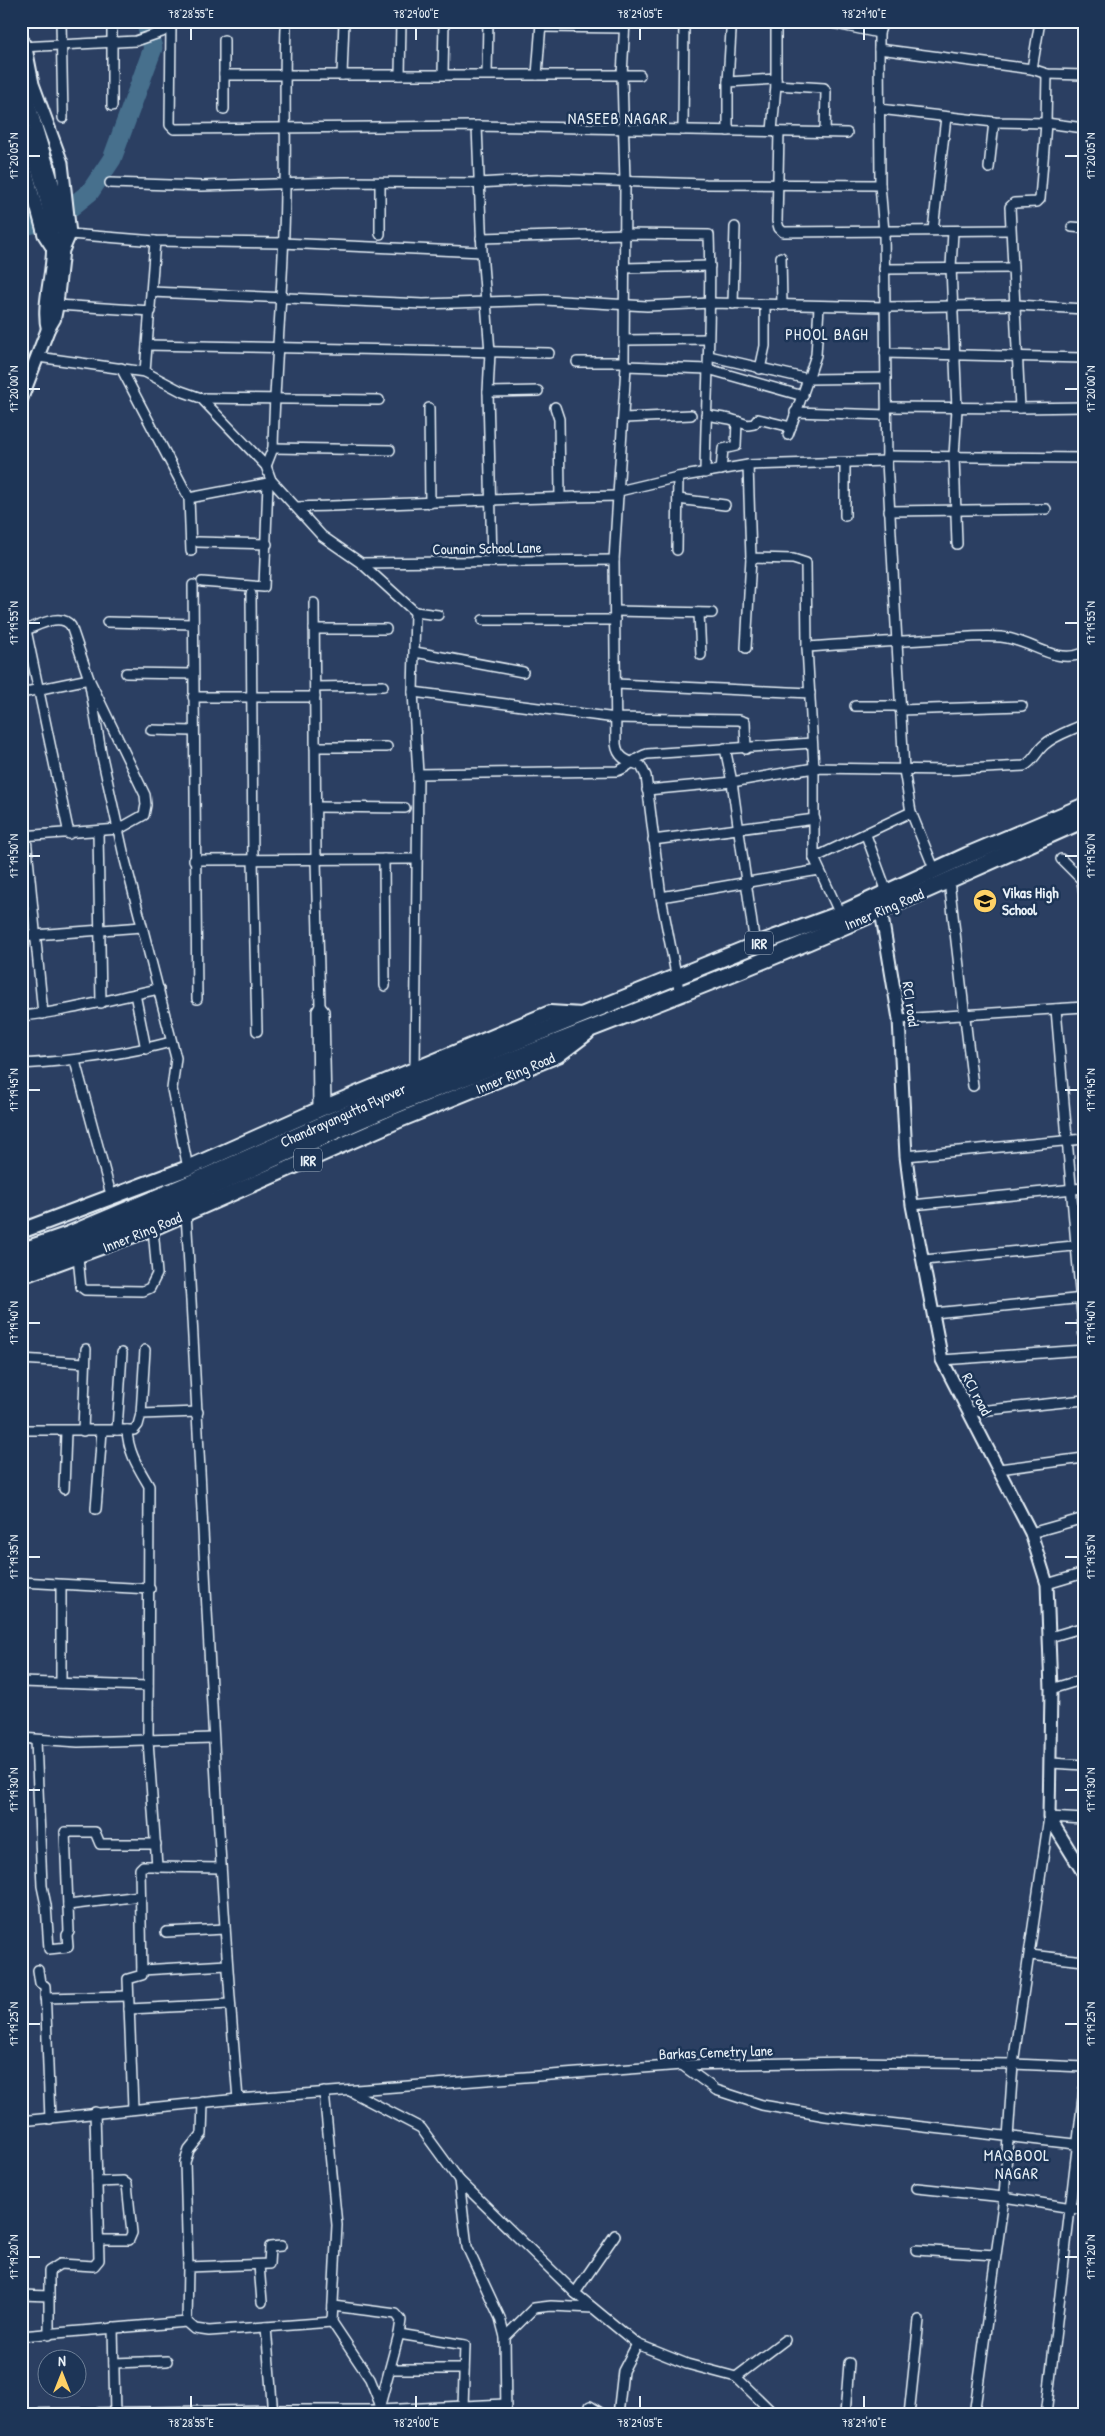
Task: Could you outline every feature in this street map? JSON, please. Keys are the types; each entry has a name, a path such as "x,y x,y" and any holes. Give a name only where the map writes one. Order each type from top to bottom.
{"highway":[{"name":"Inner Ring Road","path":"582,1015 755,945 840,914 935,870 1084,806"},
{"name":"Inner Ring Road","path":"589,1031 680,995 881,910 1084,820"},
{"name":"Chandrayangutta Flyover","path":"21,1250 70,1234 193,1182 355,1108 582,1015"},
{"name":"Chandrayangutta Flyover","path":"21,1264 75,1246 136,1221 415,1097 589,1031"}],"main road":[{"path":"21,78 56,195 59,238 54,319 48,329 38,357 26,375 21,399"},
{"path":"21,120 59,238 45,318 48,329"},
{"name":"Inner Ring Road","path":"21,1230 112,1198 188,1168 322,1108 550,1013 582,1015"},
{"name":"Inner Ring Road","path":"21,1276 78,1257 153,1228 397,1122 558,1055 589,1031"}],"street":[{"path":"61,21 63,118"},
{"path":"112,21 112,106"},
{"path":"342,75 344,21"},
{"path":"400,74 401,21"},
{"path":"443,74 444,21"},
{"path":"487,74 488,21"},
{"path":"682,130 684,21"},
{"path":"776,21 778,221 779,228 783,232 1010,230"},
{"path":"822,21 879,33"},
{"path":"883,21 879,33 878,49 880,185 884,232 889,511 900,708 904,770 911,812 935,870"},
{"path":"1032,70 1040,21"},
{"path":"59,238 66,194 62,163 33,84 23,44 61,47 136,41 162,32 174,24"},
{"path":"174,24 171,128 476,126 847,133"},
{"path":"537,74 541,24 624,24 622,75 625,182 624,418 614,560 617,752 622,758 644,769 661,897 680,995"},
{"path":"266,466 273,448 277,349 282,297 286,28"},
{"path":"728,131 731,31"},
{"path":"224,40 224,109"},
{"path":"878,49 1032,70 1047,74 1084,75"},
{"path":"224,74 640,75"},
{"path":"1020,408 1017,305 1012,268 1010,230 1012,205 1037,202 1040,199 1046,124 1047,74"},
{"path":"728,82 776,82 824,88 826,92 825,132"},
{"path":"879,110 994,122 1084,128"},
{"path":"933,230 946,117"},
{"path":"990,168 994,122"},
{"path":"476,126 481,238 490,352 488,392 492,562"},
{"path":"21,150 35,202 59,238"},
{"path":"110,183 285,186 380,183 478,183 549,179 625,182 880,185"},
{"path":"380,183 380,234"},
{"path":"733,304 735,227"},
{"path":"1072,227 1084,228"},
{"path":"952,232 953,355 957,408 954,456 957,544"},
{"path":"481,238 625,234 709,235 711,303 708,339 705,473"},
{"path":"59,238 282,243 482,252"},
{"path":"145,372 155,241"},
{"path":"781,257 782,305"},
{"path":"624,268 710,266"},
{"path":"884,268 1012,268"},
{"path":"152,292 423,304 545,300 647,306 711,303 765,306 886,307 1017,305 1084,309"},
{"path":"56,305 150,311"},
{"path":"760,369 765,346 765,306"},
{"path":"706,415 751,425 758,419 790,431 816,355 820,306"},
{"path":"624,340 708,339"},
{"path":"148,345 548,353"},
{"path":"885,353 1018,358 1083,358"},
{"path":"708,356 808,379 886,378"},
{"path":"38,357 145,372 181,391 201,398 378,400"},
{"path":"577,362 708,369 802,396"},
{"path":"121,368 189,498 191,551"},
{"path":"488,392 538,391"},
{"path":"201,398 266,466 270,482 264,587 202,582"},
{"path":"555,406 558,419 560,497"},
{"path":"795,412 1084,407"},
{"path":"429,408 430,503"},
{"path":"624,418 691,415"},
{"path":"722,470 723,449 736,446 737,421"},
{"path":"273,448 390,450"},
{"path":"298,507 618,494 678,478 748,465 845,463 887,458 954,456 1084,458"},
{"path":"845,463 845,516"},
{"path":"746,648 752,558 748,465"},
{"path":"677,550 678,478"},
{"path":"189,498 270,482"},
{"path":"270,482 298,507 322,536 361,563 415,612 438,615"},
{"path":"678,499 725,505"},
{"path":"889,511 1046,509"},
{"path":"198,542 267,544"},
{"path":"752,558 793,558 806,563 807,647 814,768 814,858 840,914"},
{"name":"Counain School Lane","path":"361,563 614,560"},
{"path":"193,585 192,674 196,999"},
{"path":"251,594 253,860 257,1030"},
{"path":"314,602 316,860 320,1006 317,1011 322,1108"},
{"path":"415,612 413,692 418,774 415,1069"},
{"path":"700,613 701,655"},
{"path":"484,620 712,613"},
{"path":"69,834 24,630 61,619 68,622 80,648 89,678 101,752 142,927 177,1063 172,1080 172,1089 188,1168"},
{"path":"107,622 193,624"},
{"path":"314,629 386,629"},
{"path":"807,647 998,637 1020,640 1066,658 1084,653"},
{"path":"415,652 523,672"},
{"path":"126,674 192,674"},
{"path":"21,693 89,678"},
{"path":"43,1014 37,934 24,837 119,829 144,815 146,810 145,795 89,678"},
{"path":"616,684 810,693"},
{"path":"315,687 383,686"},
{"path":"413,692 616,718 739,720 745,722 746,749"},
{"path":"193,697 315,697"},
{"path":"856,706 900,708 1022,706"},
{"path":"647,790 732,782 814,768 904,770 1024,766 1035,758 1041,747 1052,739 1084,724"},
{"path":"151,730 193,731"},
{"path":"418,774 617,771 632,763 638,756 647,754 725,748 746,749 812,743"},
{"path":"315,748 387,747"},
{"path":"725,748 732,782 755,945"},
{"path":"316,807 405,808"},
{"path":"814,858 911,812"},
{"path":"653,840 815,819"},
{"path":"98,832 101,1003"},
{"path":"866,834 887,892"},
{"path":"384,859 385,986"},
{"path":"194,860 417,859"},
{"path":"1061,859 1083,881 1084,893"},
{"path":"661,897 820,870"},
{"path":"949,881 973,1086"},
{"name":"RCI road","path":"881,910 899,1019 906,1156 912,1205 942,1360 1031,1532 1047,1584 1051,1689 1049,1818"},
{"path":"21,936 142,927"},
{"path":"21,1016 43,1014 101,1003 159,989"},
{"path":"135,994 146,1049"},
{"path":"899,1019 1084,1007"},
{"path":"1056,1009 1066,1141 1080,1245 1084,1338"},
{"path":"21,1064 75,1061 146,1049 171,1042"},
{"path":"75,1061 112,1198"},
{"path":"906,1156 1084,1139"},
{"path":"912,1205 1084,1188"},
{"path":"186,1214 198,1412 212,1738 238,2099"},
{"path":"78,1257 79,1282 85,1290 143,1291 150,1288 156,1274 153,1228"},
{"path":"924,1260 1080,1245"},
{"path":"934,1313 1082,1298"},
{"path":"83,1431 86,1349"},
{"path":"21,1430 102,1431 136,1429 141,1414 145,1350"},
{"path":"942,1360 1084,1350"},
{"path":"117,1430 122,1353"},
{"path":"21,1359 85,1363"},
{"path":"969,1412 1084,1400"},
{"path":"141,1414 198,1412"},
{"path":"127,1430 127,1445 130,1453 149,1486 148,1741 157,1867"},
{"path":"64,1489 66,1431"},
{"path":"96,1509 102,1431"},
{"path":"1000,1469 1084,1458"},
{"path":"1031,1532 1084,1518"},
{"path":"1047,1584 1084,1573"},
{"path":"21,1582 150,1590"},
{"path":"61,1585 61,1684"},
{"path":"1050,1637 1084,1627"},
{"path":"1051,1689 1084,1679"},
{"path":"21,1682 148,1686"},
{"path":"21,1738 36,1740 148,1741 212,1738"},
{"path":"36,1740 42,1886 46,1905 50,1949 68,1947 65,1832 95,1832 100,1844 156,1844"},
{"path":"1051,1764 1084,1765"},
{"path":"1049,1818 1084,1819"},
{"path":"1049,1818 1083,1873"},
{"path":"974,2415 1004,2197 1013,2064 1049,1818"},
{"path":"133,2108 128,1979 142,1976 140,1869 143,1866 221,1868"},
{"path":"68,1904 140,1896"},
{"path":"166,1932 225,1929"},
{"path":"1030,1955 1084,1961"},
{"path":"142,1970 227,1965"},
{"path":"38,1970 40,1983 45,1986 50,2118"},
{"path":"45,1998 128,1996"},
{"path":"129,2009 230,2004"},
{"name":"Barkas Cemetry lane","path":"21,2121 133,2108 238,2099 682,2065 849,2062 1084,2067"},
{"path":"682,2065 716,2090 762,2105 826,2116 1080,2145"},
{"path":"1046,2415 1080,2145 1084,2089"},
{"path":"350,2091 421,2128 459,2180 575,2293 638,2344 687,2364 736,2377 775,2415"},
{"path":"324,2092 337,2225 332,2322 370,2379 380,2410"},
{"path":"187,2322 188,2267 185,2162 189,2150 198,2142 202,2134 203,2102"},
{"path":"49,2335 49,2271 60,2264 94,2266 99,2260 94,2112"},
{"path":"459,2180 467,2247 500,2318 505,2336 506,2415"},
{"path":"97,2182 123,2181 127,2184 132,2233 129,2240 99,2240"},
{"path":"916,2188 1004,2197 1084,2210"},
{"path":"575,2293 615,2235"},
{"path":"188,2267 259,2265 269,2263 270,2246 281,2246"},
{"path":"916,2250 995,2255"},
{"path":"259,2265 262,2302"},
{"path":"21,2295 49,2296"},
{"path":"333,2306 396,2314 401,2320 380,2410"},
{"path":"505,2336 534,2308 551,2306 593,2308"},
{"path":"909,2415 919,2320"},
{"path":"21,2336 187,2322 195,2329 209,2331 332,2322"},
{"path":"266,2327 273,2412"},
{"path":"113,2328 115,2413"},
{"path":"399,2334 465,2346 463,2407"},
{"path":"736,2377 785,2340"},
{"path":"618,2415 623,2371 638,2344"},
{"path":"114,2363 168,2361"},
{"path":"845,2415 849,2364"},
{"path":"390,2369 464,2369"},
{"path":"21,2414 380,2410 505,2404"},
{"path":"590,2406 604,2415"}],"waterway":[{"path":"21,227 59,217 90,192 112,159 153,48 145,21"}],"place":[{"name":"Vikas High School","path":"985,901"}],"district":[{"name":"NASEEB NAGAR","path":"618,118"},
{"name":"PHOOL BAGH","path":"827,334"},
{"name":"MAQBOOL NAGAR","path":"1017,2164"}]}
